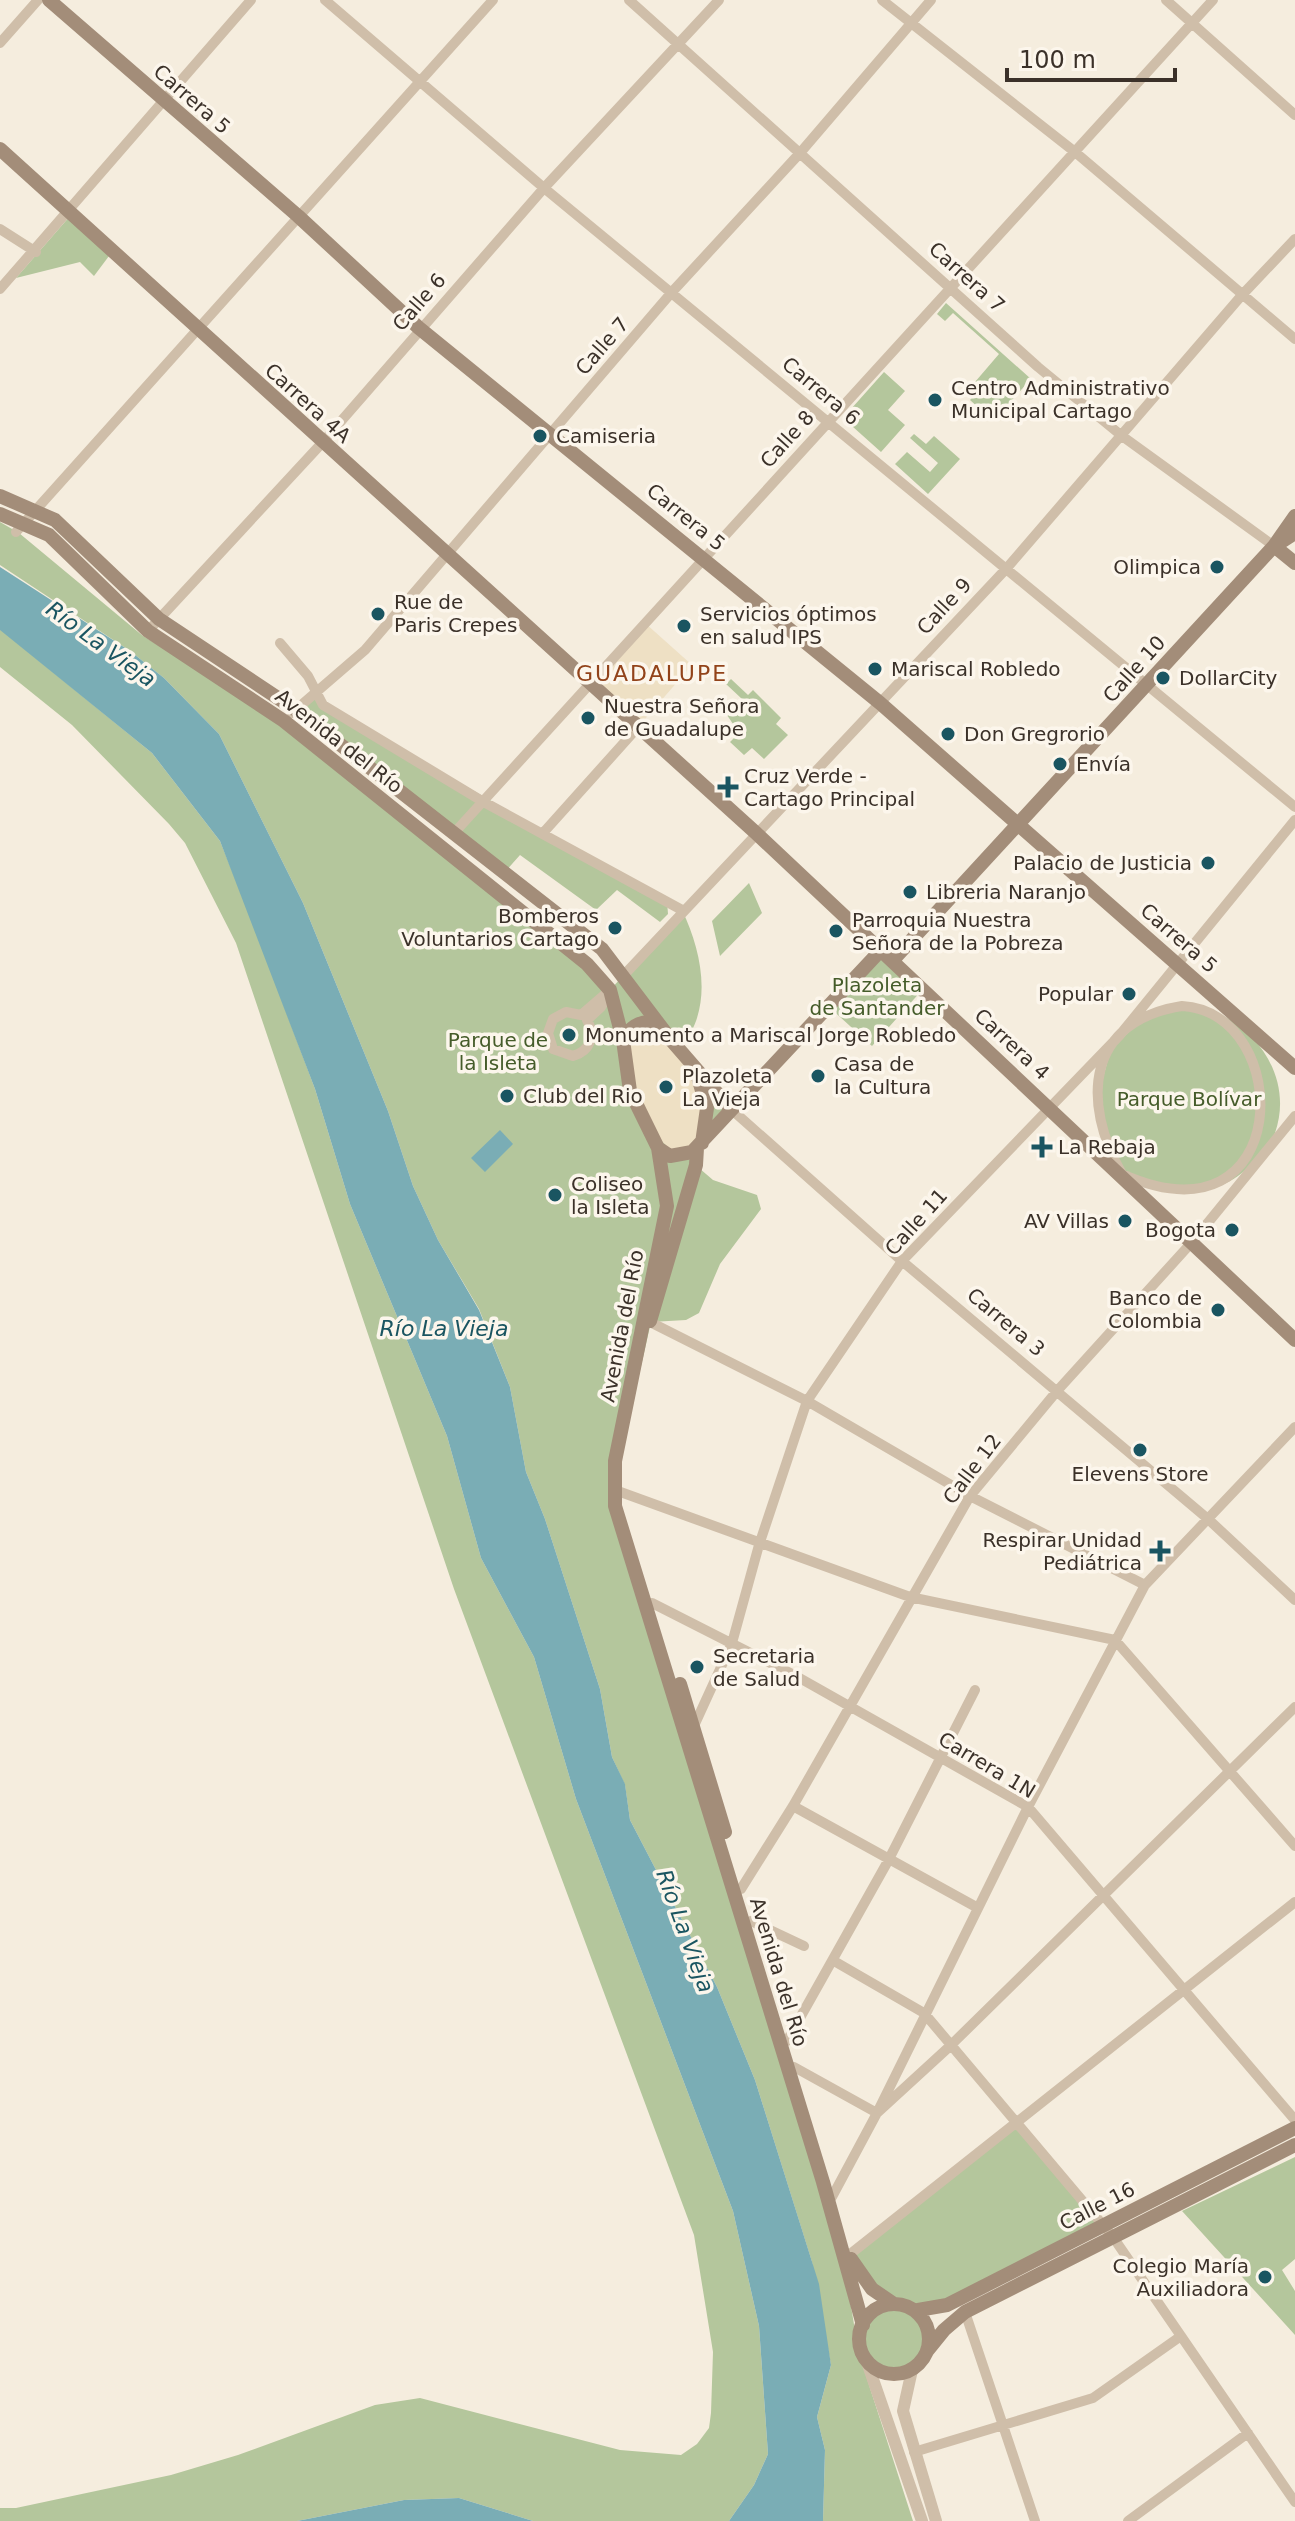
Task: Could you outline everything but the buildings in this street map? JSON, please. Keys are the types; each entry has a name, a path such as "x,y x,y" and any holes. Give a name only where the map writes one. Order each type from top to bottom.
{"main road":[{"name":"Carrera 5","path":"49,0 298,216 419,328 880,703 1295,1068"},
{"name":"Carrera 4A","path":"0,149 446,555 593,683"},
{"name":"Avenida del Río","path":"0,496 25,522 55,520 159,619 296,710 602,949 701,1082 707,1108 696,1165 650,1322 619,1467 615,1506 823,2182 863,2325"},
{"name":"Avenida del Río","path":"0,514 25,522 49,535 148,631 284,721 587,964 610,990 623,1040 630,1091 658,1148 667,1206 615,1461 620,1506 694,1726 849,2255 872,2289 894,2304"},
{"name":"Calle 10","path":"700,1145 731,1109 1017,823 1274,546 1295,516"},
{"name":"Calle 10","path":"1274,546 1295,533"},
{"name":"Carrera 7","path":"1274,546 1295,563"},
{"name":"Carrera 4","path":"593,683 1122,1174 1295,1340"},
{"name":"Calle 9","path":"610,990 624,975"},
{"path":"623,1040 638,1024 652,1022 665,1034"},
{"name":"Avenida del Río","path":"665,1034 697,1069"},
{"name":"Carrera 3","path":"697,1069 731,1109"},
{"path":"658,1148 678,1157 700,1145"},
{"name":"Calle 16","path":"927,2351 944,2330 965,2312 1295,2128"},
{"name":"Calle 16","path":"915,2310 947,2305 1295,2145"},
{"path":"894,2304 915,2310 926,2326 927,2351 912,2370 888,2374 867,2362 860,2345 863,2325 878,2308 894,2304"}],"street":[{"path":"0,43 38,0"},
{"path":"0,289 36,252 251,0"},
{"name":"Carrera 6","path":"325,0 544,188 828,420 1145,687 1295,807"},
{"path":"25,522 493,0"},
{"name":"Carrera 7","path":"629,0 949,289 1122,436 1274,546"},
{"name":"Calle 6","path":"148,631 322,443 544,188 719,0"},
{"path":"882,0 1075,152 1295,339"},
{"name":"Calle 7","path":"284,721 365,650 672,292 800,153 931,0"},
{"path":"1166,0 1295,115"},
{"name":"Calle 8","path":"455,832 1213,0"},
{"path":"0,229 36,252"},
{"name":"Calle 9","path":"624,975 1006,569 1242,295 1295,239"},
{"path":"280,643 323,705 482,801 682,910"},
{"path":"543,833 639,726"},
{"name":"Calle 11","path":"694,1726 732,1643 759,1545 807,1401 902,1261 1119,1036 1180,965 1295,820"},
{"name":"Calle 9","path":"584,1018 610,990"},
{"path":"1273,1063 1251,1028 1218,1011 1182,1006 1148,1015 1119,1036 1104,1061 1096,1104 1101,1133 1122,1174 1156,1188 1192,1191 1229,1182 1260,1160 1279,1120"},
{"path":"566,1012 584,1018 592,1035 586,1049 573,1056 553,1049 548,1033 553,1019 566,1012"},
{"name":"Carrera 3","path":"731,1109 902,1261 1208,1519 1295,1600"},
{"name":"Calle 12","path":"741,1889 851,1707 910,1597 970,1496 1057,1391 1193,1241 1295,1116"},
{"path":"650,1322 807,1401 970,1496 1145,1585"},
{"path":"832,2197 877,2113 1028,1807 1145,1585 1295,1427"},
{"path":"617,1491 759,1545 910,1597 1115,1640 1295,1846"},
{"name":"Carrera 1N","path":"652,1603 851,1707 1028,1807 1295,2120"},
{"path":"787,2041 888,1861 975,1690"},
{"path":"877,2113 949,2047 1102,1893 1295,1707"},
{"path":"793,1806 978,1908"},
{"path":"849,2255 1295,1902"},
{"path":"751,1921 804,1946"},
{"path":"834,1961 924,2013 949,2047 1109,2231 1295,2502"},
{"path":"794,2067 877,2113"},
{"path":"965,2312 1035,2521"},
{"path":"914,2452 1093,2398 1181,2336"},
{"path":"867,2362 922,2521"},
{"path":"912,2370 903,2411 936,2521"},
{"path":"1128,2521 1248,2433"}],"green space":[{"path":"70,216 109,256 94,276 80,262 16,278"},
{"path":"946,303 1031,379 993,421 970,400 981,388 975,382 999,354 953,313 945,321 937,314"},
{"path":"884,372 905,391 888,410 905,425 881,452 843,418"},
{"path":"914,434 926,444 934,436 960,459 928,494 895,464 907,452 930,472 938,463 910,438"},
{"name":"Parque de la Isleta","path":"0,522 19,533 143,636 284,721 611,989 682,910 700,963 702,982 697,1017 679,1049 731,1109 685,1156 713,1180 757,1195 761,1209 720,1264 699,1313 686,1320 651,1322 623,1446 615,1506 842,2253 859,2354 913,2521 823,2521 825,2450 817,2417 831,2365 812,2262 755,2080 717,1987 630,1820 625,1785 612,1757 600,1689 545,1519 526,1472 510,1387 479,1309 438,1240 413,1186 388,1111 303,903 219,734 164,678 130,651 0,565"},
{"path":"0,629 152,753 220,841 251,918 315,1089 350,1204 447,1436 481,1558 534,1657 576,1799 733,2211 759,2326 768,2454 754,2485 729,2521 533,2521 459,2498 404,2500 297,2521 0,2521 0,2508 16,2508 171,2475 238,2455 375,2405 420,2398 620,2450 681,2455 697,2444 709,2428 713,2352 694,2235 454,1589 236,943 185,843 169,824 72,725 0,667"},
{"path":"731,679 748,695 753,690 781,718 776,724 788,735 764,759 752,748 744,755 730,742 739,733 727,715 742,699 726,684"},
{"path":"316,692 323,705 667,901 668,914 660,922 617,890 596,910 520,855 505,872 296,710"},
{"path":"749,883 762,913 720,956 712,921"},
{"name":"Plazoleta de Santander","path":"881,950 923,989 872,1046 828,1006"},
{"name":"Parque Bolívar","path":"1200,1007 1237,1024 1265,1054 1279,1091 1280,1112 1272,1140 1244,1171 1213,1188 1185,1191 1122,1174 1096,1104 1111,1048 1148,1015"},
{"path":"1018,2124 1104,2225 947,2305 911,2308 926,2333 924,2356 918,2366 909,2372 896,2374 880,2371 864,2355 860,2336 867,2318 886,2305 849,2255"},
{"name":"Colegio María Auxiliadora","path":"1295,2157 1295,2259 1282,2270 1295,2291 1295,2335 1182,2211"}],"shaded area":[{"path":"645,623 692,665 639,726 593,683"},
{"name":"Plazoleta La Vieja","path":"647,1021 701,1082 702,1143 678,1157 643,1123 625,1036"}],"water":[{"name":"Río La Vieja","path":"0,567 130,651 164,678 219,734 303,903 388,1111 413,1186 438,1240 479,1310 510,1387 526,1472 545,1519 600,1689 612,1757 625,1784 630,1820 717,1987 755,2080 819,2284 831,2365 817,2417 825,2450 823,2521 729,2521 754,2485 768,2454 759,2326 733,2211 576,1799 534,1657 481,1558 447,1436 350,1204 315,1089 220,841 152,753 0,630"},
{"path":"500,1130 513,1144 485,1172 471,1158"},
{"path":"459,2498 533,2521 297,2521 404,2500"}],"place":[{"name":"Centro Administrativo Municipal Cartago","path":"935,400"},
{"name":"Camiseria","path":"540,436"},
{"name":"Olimpica","path":"1217,567"},
{"name":"Rue de Paris Crepes","path":"378,614"},
{"name":"Servicios óptimos en salud IPS","path":"684,626"},
{"name":"Mariscal Robledo","path":"875,669"},
{"name":"DollarCity","path":"1163,678"},
{"name":"Nuestra Señora de Guadalupe","path":"588,718"},
{"name":"Don Gregrorio","path":"948,734"},
{"name":"Envía","path":"1060,764"},
{"name":"Cruz Verde - Cartago Principal","path":"728,787"},
{"name":"Palacio de Justicia","path":"1208,863"},
{"name":"Libreria Naranjo","path":"910,892"},
{"name":"Bomberos Voluntarios Cartago","path":"615,928"},
{"name":"Parroquia Nuestra Señora de la Pobreza","path":"836,931"},
{"name":"Popular","path":"1129,994"},
{"name":"Monumento a Mariscal Jorge Robledo","path":"569,1035"},
{"name":"Casa de la Cultura","path":"818,1076"},
{"name":"Plazoleta La Vieja","path":"666,1087"},
{"name":"Club del Rio","path":"507,1096"},
{"name":"La Rebaja","path":"1042,1147"},
{"name":"Coliseo la Isleta","path":"555,1195"},
{"name":"AV Villas","path":"1125,1221"},
{"name":"Bogota","path":"1232,1230"},
{"name":"Banco de Colombia","path":"1218,1310"},
{"name":"Elevens Store","path":"1140,1450"},
{"name":"Respirar Unidad Pediátrica","path":"1160,1551"},
{"name":"Secretaria de Salud","path":"697,1667"},
{"name":"Colegio María Auxiliadora","path":"1265,2277"}],"district":[{"name":"GUADALUPE","path":"652,673"}]}
